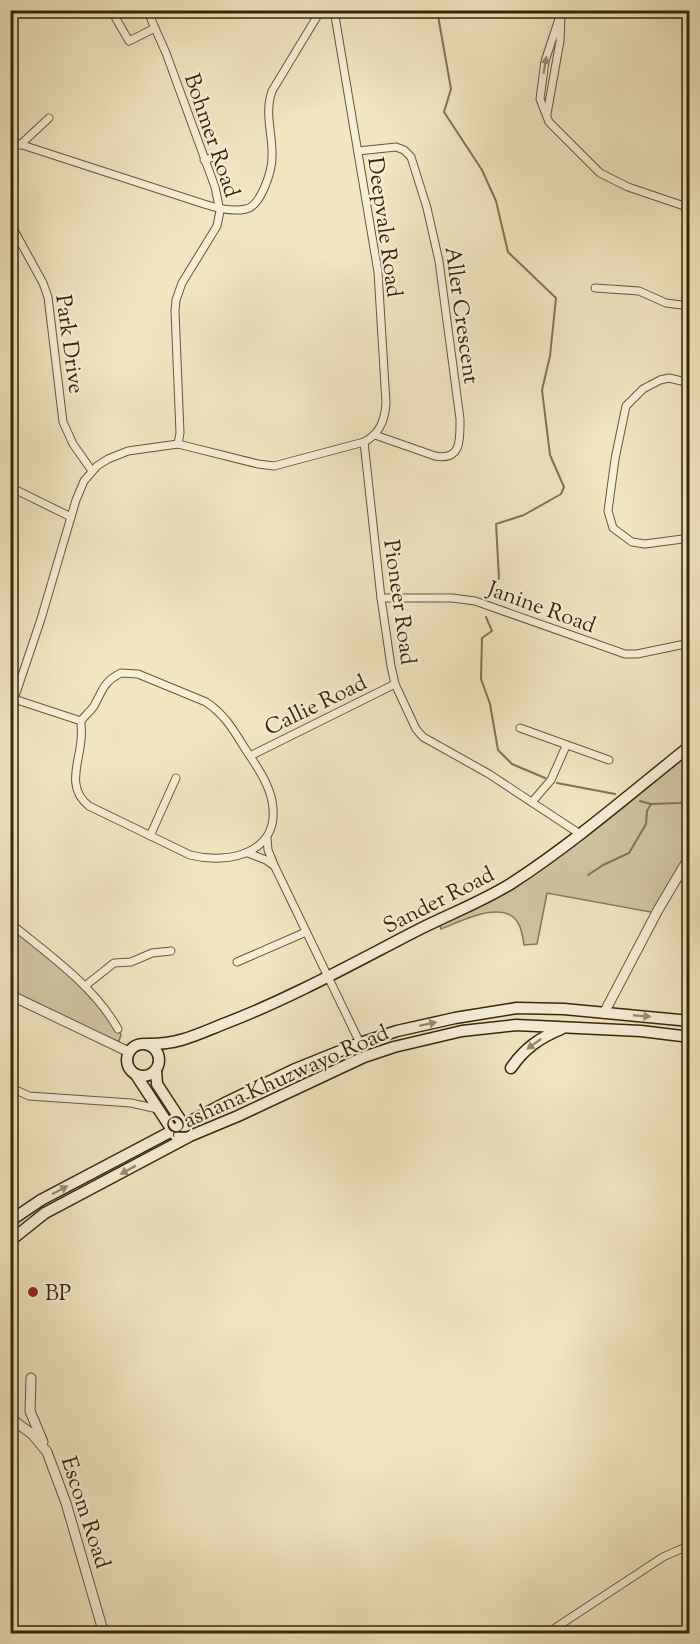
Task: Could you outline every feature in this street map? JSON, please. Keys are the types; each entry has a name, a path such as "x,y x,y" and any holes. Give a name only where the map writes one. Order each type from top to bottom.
{"main road":[{"name":"Sander Road","path":"147,1044 177,1042 259,1010 329,978 420,929 493,894 537,866 580,834 690,746"},
{"name":"Qashana Khuzwayo Road","path":"10,1221 41,1200 293,1070 397,1030 517,1008 564,1009 690,1021"},
{"name":"Qashana Khuzwayo Road","path":"10,1241 45,1214 190,1136 364,1057 394,1047 486,1027 516,1025 641,1031 690,1037"},
{"path":"511,1068 530,1045 564,1028"},
{"name":"Sander Road","path":"158,1065 165,1052 177,1042"},
{"path":"179,1142 136,1075 129,1068 127,1062 129,1052 137,1045 147,1044 156,1050 157,1084 190,1136"},
{"path":"136,1075 147,1076 158,1065"}],"street":[{"path":"111,10 129,42 155,28"},
{"name":"Bohmer Road","path":"147,10 220,208 217,226 187,272 176,300 180,433 178,444"},
{"path":"11,144 220,208 246,209 256,201 265,186 273,156 268,122 270,97 321,10"},
{"name":"Deepvale Road","path":"334,10 378,272 386,403 382,423 375,435"},
{"path":"560,12 545,61 540,99 547,118 555,130 600,173 628,187 690,208"},
{"path":"20,145 49,118"},
{"name":"Aller Crescent","path":"358,151 396,147 404,150 411,157 427,208 439,261 460,419 460,442 454,453 444,457 375,435"},
{"path":"204,160 218,156"},
{"name":"Park Drive","path":"10,223 43,283 48,297 63,422 73,444 92,471"},
{"path":"596,288 639,291 666,303 690,306"},
{"path":"690,383 669,378 660,380 636,394 626,406 615,459 608,511 614,528 632,542 645,544 690,538"},
{"path":"10,711 82,485 92,471 118,454 178,444 274,466 364,442 375,435"},
{"name":"Pioneer Road","path":"364,442 381,598 395,684 416,729 423,737 471,763 580,834"},
{"path":"350,446 365,459"},
{"path":"10,487 71,518"},
{"name":"Janine Road","path":"381,598 448,598 475,601 626,654 690,644"},
{"path":"267,837 262,844 248,853 225,858 200,858 183,853 89,806 81,798 74,780 81,742 81,721 92,709 109,680 121,674 132,673 172,687 215,708 229,721 264,777 272,803 267,837 268,850 360,1043"},
{"name":"Callie Road","path":"250,756 395,684"},
{"path":"14,699 81,721"},
{"path":"520,728 609,760"},
{"path":"532,802 551,780 566,746"},
{"path":"150,836 176,778"},
{"path":"248,853 266,860 275,867"},
{"path":"604,1013 658,910 690,856"},
{"path":"10,923 85,986 104,1006 118,1029"},
{"path":"237,962 306,932"},
{"path":"85,986 114,963 131,962 152,953 171,951"},
{"path":"10,995 129,1052"},
{"path":"10,1085 15,1090 29,1096 131,1103 158,1109"},
{"path":"31,1378 30,1411 47,1452"},
{"name":"Escom Road","path":"10,1418 32,1434 47,1452 66,1503 104,1634"},
{"path":"546,1634 663,1557 690,1545"}],"shaded area":[{"path":"689,746 689,855 656,913 547,893 537,944 524,945 518,923 503,912 470,917 441,929 438,919 510,883"},
{"path":"10,923 85,987 118,1029 121,1035 117,1046 11,995"}],"waterway":[{"path":"437,10 451,89 444,112 482,170 496,201 508,252 556,298 550,356 542,390 550,455 564,487 561,494 524,515 496,524 499,578 490,598"},
{"path":"486,617 492,631 482,638 481,679 490,704 498,750 512,764 545,778"},
{"path":"557,783 615,794"},
{"path":"588,875 629,853 646,824 647,811 651,804 679,803 690,800"},
{"path":"640,801 651,804"}],"place":[{"name":"BP","path":"33,1292"}]}
